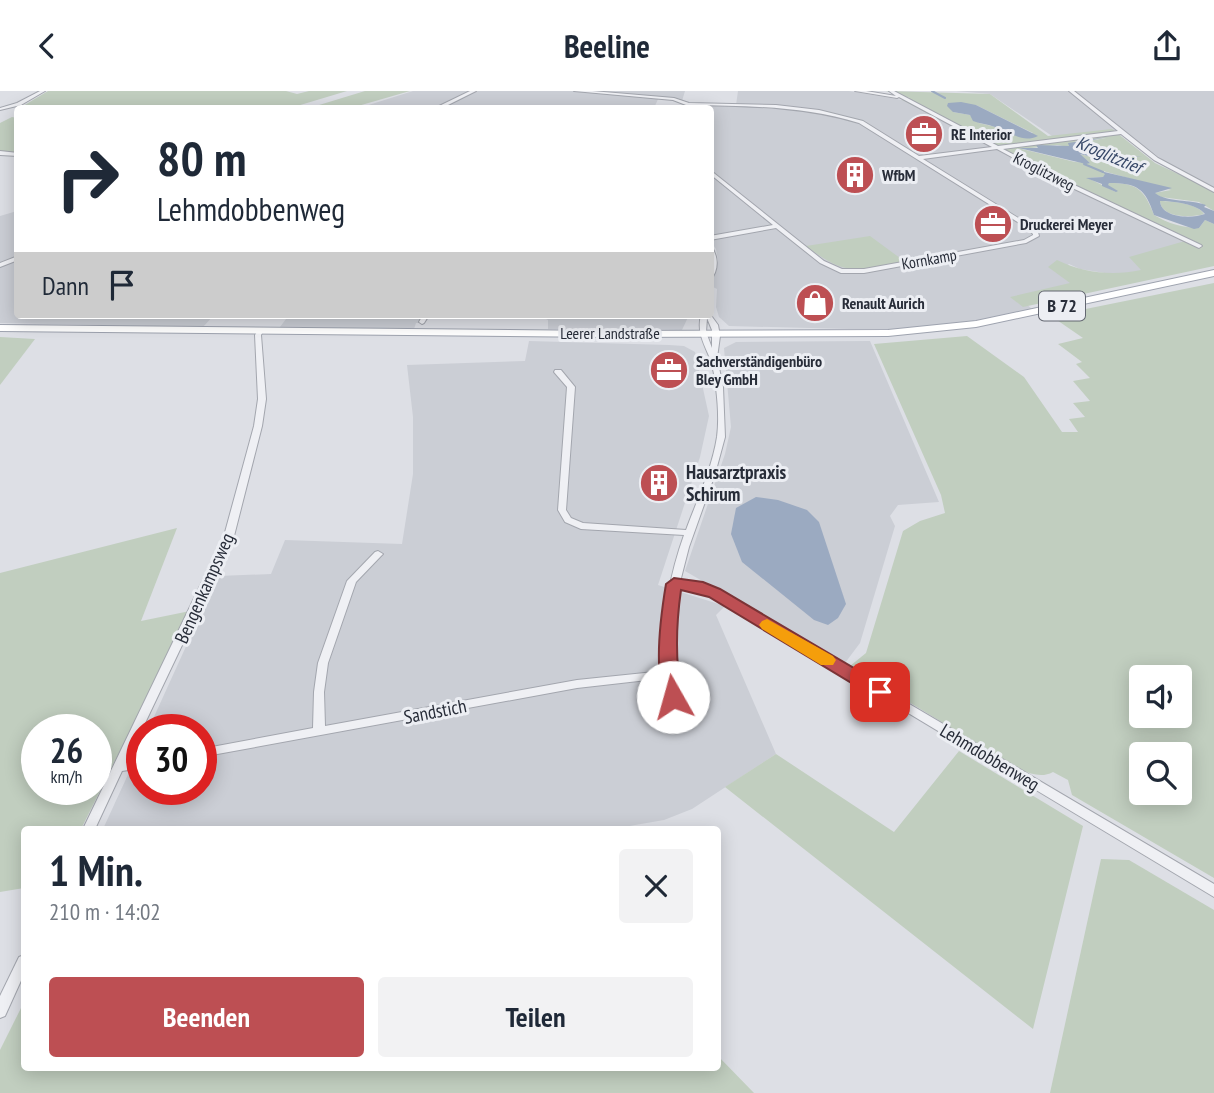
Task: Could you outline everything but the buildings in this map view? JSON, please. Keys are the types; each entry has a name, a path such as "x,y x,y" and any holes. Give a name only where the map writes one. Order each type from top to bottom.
{"main road":[{"name":"Leerer Landstraße","path":"0,328 867,334 938,329 1017,316 1214,274"}],"street":[{"path":"15,105 43,91"},
{"path":"444,105 474,91"},
{"name":"Kornkamp","path":"576,91 674,99 685,105"},
{"path":"857,91 904,99"},
{"name":"Kroglitzweg","path":"891,91 997,147 1199,246"},
{"path":"1071,91 1166,166 1213,189"},
{"name":"Kornkamp","path":"714,106 770,107 843,117 861,123 1037,233 1026,241 848,272 828,266 714,174"},
{"path":"918,158 1122,132"},
{"path":"714,237 776,226"},
{"path":"673,697 668,674 669,614 674,584 721,437 722,412 713,358 703,341 705,319"},
{"path":"708,319 716,333 717,345 713,358"},
{"name":"Bengenkampsweg","path":"90,826 229,536 258,426 262,399 258,335 261,330"},
{"path":"558,372 571,387 562,510 568,520 591,527 690,533"},
{"path":"319,733 319,692 323,663 352,581 378,554"},
{"name":"Lehmdobbenweg","path":"674,584 703,588 715,593 1214,891"},
{"name":"Sandstich","path":"217,750 577,684 668,674"},
{"path":"120,767 126,766"},
{"path":"0,1011 21,967"}],"shaded area":[{"path":"413,91 685,91 682,101 659,97 655,105 369,105"},
{"path":"738,91 849,91 902,100 1199,246 1144,272 1117,275 1080,269 1069,264 1061,271 1084,288 1024,302 1032,309 973,321 887,330 729,326 719,317 716,307 717,289 714,288 718,260 714,246 714,105 688,105 689,104 736,105"},
{"path":"956,91 1214,91 1214,188 1168,164 1123,130 1055,138 990,94"},
{"path":"14,212 14,319 210,319 203,327 0,323 0,216"},
{"path":"286,319 428,319 425,323 416,323 414,329 280,327"},
{"path":"546,319 687,319 682,330 548,329"},
{"path":"529,341 669,345 684,346 695,352 709,416 700,457 658,585 725,606 716,615 776,754 692,809 664,820 629,826 104,826 126,779 126,805 217,805 217,714 155,714 218,576 271,574 285,540 402,544 413,474 413,417 407,365 525,361"},
{"path":"870,341 939,502 898,505 890,516 895,526 860,643 845,663 685,571 725,454 731,427 724,348 736,342"}],"green space":[{"path":"48,91 286,91 297,94 309,91 347,91 300,105 25,105"},
{"path":"365,91 410,91 361,105 319,105"},
{"path":"886,91 990,94 1048,136 1112,129 1155,163 1214,191 1214,211 1199,202 1161,197 1154,193 1171,190 1103,171 1106,174 1103,177 1088,178 1116,192 1107,185 1109,183 1133,186 1143,193 1154,215 1170,223 1199,228 1205,220 1214,224 1214,266 1023,307 1010,297 1070,283 1048,267 1057,260 1088,270 1130,272 1141,270 1129,257 1185,241 1036,170 902,100 910,98","holes":["976,105 1033,133 1005,134 996,127 979,123 970,115 953,112","1106,138 1077,143 1093,156 1140,156 1101,159 1079,154 1090,163 1022,149 1057,145 1069,147 1076,141"]},
{"path":"14,117 14,153 0,152 0,123"},
{"path":"1160,201 1191,205 1204,214 1171,214 1165,211"},
{"path":"870,236 904,261 853,269 832,263 806,246"},
{"path":"1214,283 1214,878 1072,795 1068,780 1053,772 1041,775 1020,770 850,666 866,653 903,531 920,521 945,513 941,495 874,344 967,336 1024,377 1062,432 1078,432 1069,419 1085,417 1073,403 1090,401 1073,381 1090,378 1076,364 1082,362 1058,344 1083,338 1051,316"},
{"path":"0,337 35,339 0,385"},
{"path":"177,528 141,621 190,611 138,714 126,714 126,739 112,767 112,714 21,714 21,805 93,805 82,826 21,826 21,888 0,892 0,573"},
{"path":"959,751 1083,826 1033,1029 725,787 776,754 894,832"},
{"path":"1101,859 1129,860 1214,910 1214,1093 1050,1093"},
{"path":"21,1008 21,1071 721,1071 721,1059 754,1093 0,1093 0,1050"}],"water":[{"path":"948,103 976,105 1038,136 1021,138 973,121 970,115 953,112 947,106"},
{"path":"1108,137 1077,143 1093,156 1142,156 1101,159 1080,154 1090,163 1086,164 1019,148 1038,148 1036,145 1069,146 1068,143"},
{"path":"1100,171 1172,188 1155,193 1166,198 1206,205 1204,207 1214,211 1214,224 1205,220 1199,228 1194,229 1154,215 1139,189 1127,184 1109,183 1108,185 1118,191 1116,192 1086,178 1103,177 1105,174","holes":["1160,201 1191,205 1205,214 1185,217 1171,214 1165,211"]},
{"path":"756,497 778,500 807,510 819,522 846,604 838,618 828,625 814,620 742,562 731,534 736,508"}],"waterway":[{"name":"Kroglitztief","path":"932,91 945,98"},
{"name":"Kroglitztief","path":"1084,164 1103,172"}],"slow traffic":[{"path":"767,625 827,660"}],"place":[{"name":"RE Interior","path":"924,134"},
{"name":"WfbM","path":"855,175"},
{"name":"Druckerei Meyer","path":"993,224"},
{"name":"Renault Aurich","path":"815,303"},
{"name":"Sachverständigenbüro Bley GmbH","path":"669,370"},
{"name":"Hausarztpraxis Schirum","path":"659,483"}],"route":[{"path":"673,697 668,674 669,614 674,584 703,588 715,593 880,692"}]}
